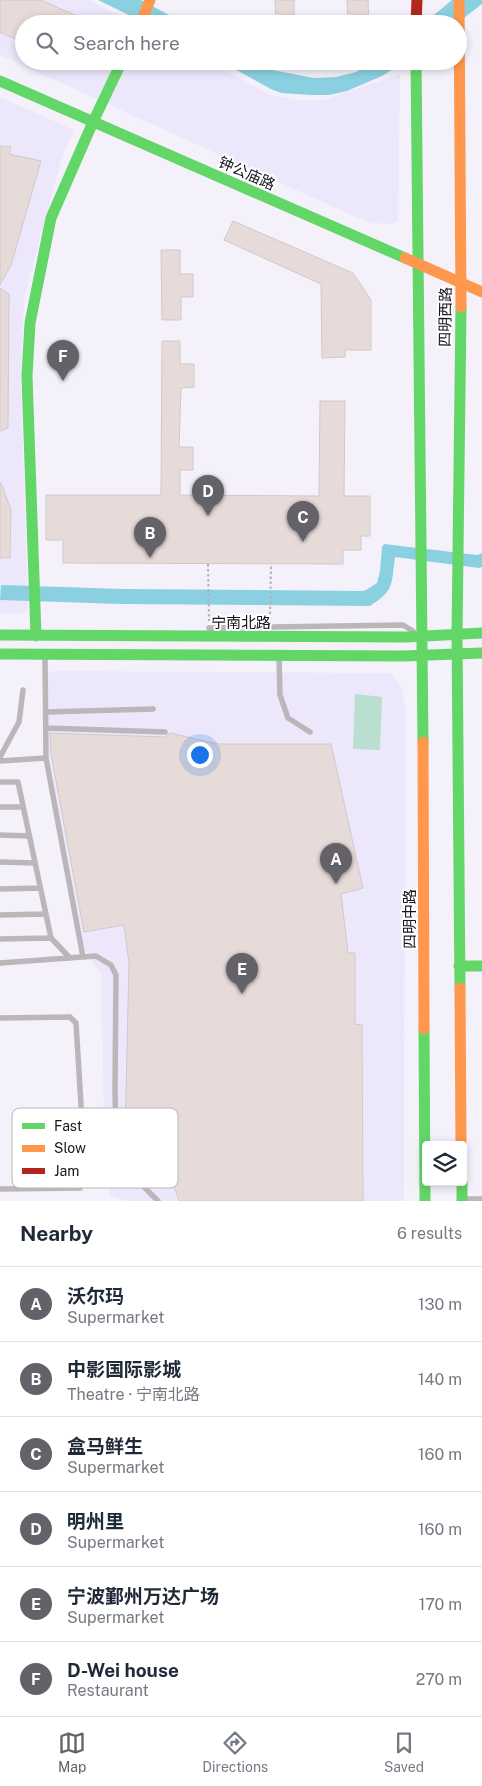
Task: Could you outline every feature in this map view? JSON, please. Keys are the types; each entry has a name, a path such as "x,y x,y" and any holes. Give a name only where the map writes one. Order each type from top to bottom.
{"main road":[{"path":"144,15 150,0"},
{"path":"416,15 417,0"},
{"name":"四明西路","path":"459,0 459,15"},
{"path":"36,636 27,376 30,323 51,218 118,70"},
{"name":"四明西路","path":"416,70 419,265 420,593 422,636"},
{"name":"四明西路","path":"457,634 461,283 460,70"},
{"name":"钟公庙路","path":"0,81 482,292"},
{"name":"宁南北路","path":"0,635 209,637 422,636 482,633"},
{"path":"457,634 461,1141"},
{"name":"四明中路","path":"422,636 425,1201"},
{"path":"0,654 457,655 482,653"},
{"path":"459,966 482,966"},
{"path":"462,1186 462,1200"}],"lane":[{"path":"200,628 403,625 422,636"},
{"path":"177,637 190,629"},
{"path":"88,654 123,662"},
{"path":"202,663 240,654"},
{"path":"45,655 46,758 83,957"},
{"path":"279,655 280,695 288,718 310,732"},
{"path":"23,690 19,722 0,759 46,758"},
{"path":"46,712 153,709"},
{"path":"46,728 165,732"},
{"path":"0,782 18,782 51,938 70,958"},
{"path":"0,807 24,807"},
{"path":"0,835 30,836"},
{"path":"0,862 35,864"},
{"path":"0,889 40,888"},
{"path":"0,915 46,914"},
{"path":"0,939 51,938"},
{"path":"0,963 96,956 111,965 116,975 116,1108"},
{"path":"0,1018 70,1017 76,1023 81,1108"},
{"path":"0,1189 80,1188"},
{"path":"146,1188 158,1201"},
{"path":"462,1200 482,1199"}],"path":[{"path":"208,564 209,637"},
{"path":"270,619 271,564"}],"shaded area":[{"path":"0,0 89,0 119,15 15,15 15,62 0,55"},
{"path":"33,70 224,70 271,95 295,100 324,100 400,74 398,220 391,224 374,223 358,218"},
{"path":"0,97 74,130 63,154 24,298 21,387 28,608 25,613 0,613"},
{"path":"47,672 390,673 401,687 405,706 404,1201 127,1201 110,1195 109,1188 178,1188 178,1108 104,1108 101,975 85,950 47,744"}],"green space":[{"path":"355,694 382,697 380,750 353,749"}],"water":[{"path":"98,0 141,0 169,15 129,15"},
{"path":"452,0 482,0 482,4 467,16 434,15"},
{"path":"236,70 272,70 314,78 336,77 359,70 392,70 347,91 329,95 281,93"},
{"path":"384,544 477,555 482,553 482,567 395,557 392,581 388,591 370,606 121,604 0,600 1,585 123,589 362,591 377,583"}],"building":[{"path":"0,0 41,0 75,15 15,15 15,39 0,32"},
{"path":"275,0 294,0 294,15 276,15"},
{"path":"347,0 368,0 369,15 348,15"},
{"path":"0,146 11,147 9,154 41,161 11,265 0,285"},
{"path":"233,221 353,273 371,300 371,350 345,350 345,357 322,358 321,284 224,240"},
{"path":"161,250 180,250 180,274 193,274 193,297 181,297 181,320 162,320"},
{"path":"0,288 9,294 8,428 0,431"},
{"path":"162,341 180,341 180,364 194,364 194,387 181,388 179,447 193,447 193,470 180,470 180,495 319,496 320,401 345,401 344,496 370,496 370,536 361,536 361,550 343,550 343,564 63,563 63,540 46,540 46,495 161,495"},
{"path":"0,483 11,510 10,558 0,558"},
{"path":"50,733 165,737 170,733 218,744 331,744 363,888 341,894 348,953 355,953 355,1024 362,1025 363,1201 179,1201 175,1188 178,1188 178,1108 126,1108 129,963 124,925 84,932 51,754"}],"traffic: fast":[{"path":"36,636 27,376 30,323 51,218 118,70"},
{"path":"416,70 423,742"},
{"path":"0,81 405,258"},
{"path":"460,988 457,634 461,307"},
{"path":"0,635 406,637 482,633"},
{"path":"0,654 403,656 482,653"},
{"path":"459,966 482,966"},
{"path":"424,1029 425,1201"},
{"path":"462,1186 462,1201"}],"traffic: slow":[{"path":"144,15 150,0"},
{"path":"459,0 459,15"},
{"path":"459,70 461,307"},
{"path":"405,258 482,292"},
{"path":"423,742 424,1029"},
{"path":"460,988 461,1141"}],"traffic: jam":[{"path":"416,15 417,0"}],"place":[{"name":"D-Wei house","path":"63,381"},
{"name":"明州里","path":"208,516"},
{"name":"盒马鲜生","path":"303,542"},
{"name":"中影国际影城","path":"150,558"},
{"name":"沃尔玛","path":"336,884"},
{"name":"宁波鄞州万达广场","path":"242,994"}]}
